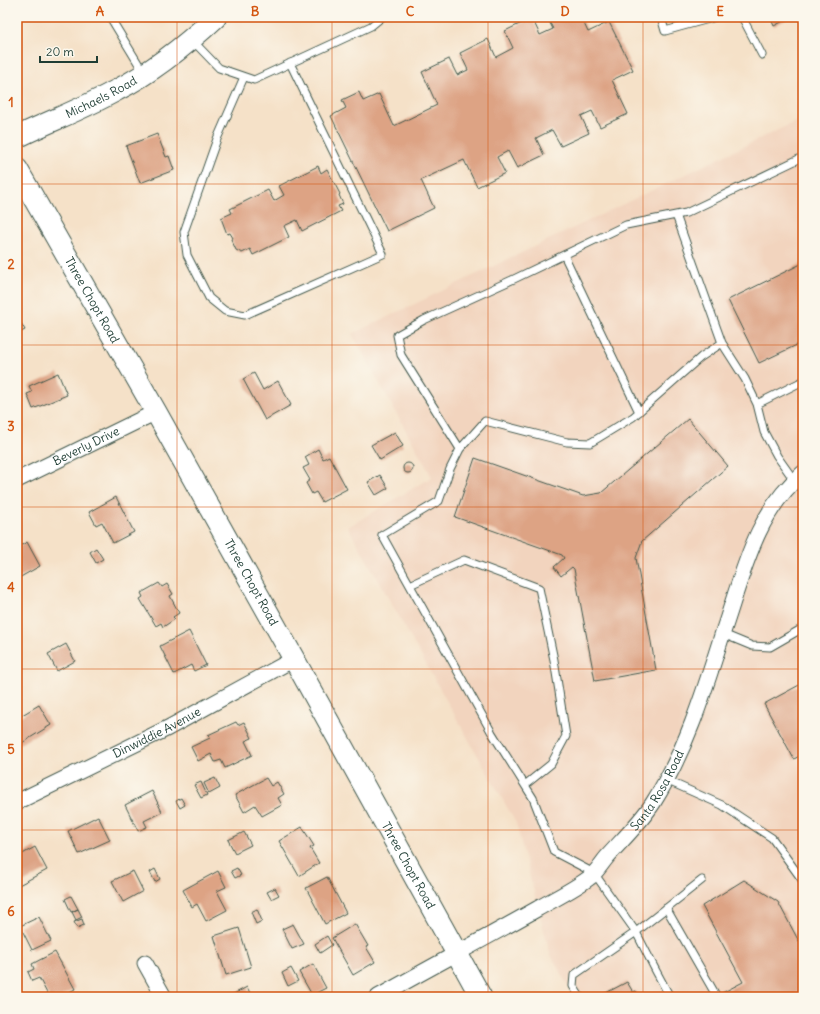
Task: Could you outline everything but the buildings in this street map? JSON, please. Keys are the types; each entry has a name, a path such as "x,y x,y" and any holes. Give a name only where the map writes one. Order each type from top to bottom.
{"main road":[{"name":"Michaels Road","path":"17,137 118,90 145,74 192,39 216,17"},
{"name":"Three Chopt Road","path":"17,169 156,412 482,997"}],"street":[{"name":"Beverly Drive","path":"17,480 156,412"},
{"name":"Santa Rosa Road","path":"378,997 590,878 637,825 653,803 687,738 750,550 763,520 775,502 799,477"},
{"name":"Dinwiddie Avenue","path":"17,802 168,728 294,659"},
{"path":"145,963 164,997"}],"lane":[{"path":"110,17 145,74"},
{"path":"192,39 219,68 254,80 371,26 382,17"},
{"path":"660,17 665,31 716,17"},
{"path":"742,17 762,55"},
{"path":"244,77 217,139 184,232 187,255 209,298 225,311 245,315 384,254 290,63"},
{"path":"460,449 401,355 397,335 424,320 626,225 686,213 803,157"},
{"path":"676,215 722,342 745,379 757,404 764,432 776,456 799,477"},
{"path":"564,255 639,412"},
{"path":"670,997 636,932 594,873 554,852 533,798 492,733 382,535 439,501 450,469 460,449 486,421 566,442 590,443 633,417 701,357 722,342"},
{"path":"757,404 803,381"},
{"path":"410,585 464,560 539,588 554,660 566,736 552,764 525,785"},
{"path":"723,634 752,646 770,647 803,628"},
{"path":"666,780 722,805 772,838 803,881"},
{"path":"580,997 573,986 574,975 636,932 702,880"},
{"path":"666,908 717,997"}],"shaded area":[{"path":"803,118 803,997 574,997 550,953 516,823 348,527 432,477 352,334"}]}
